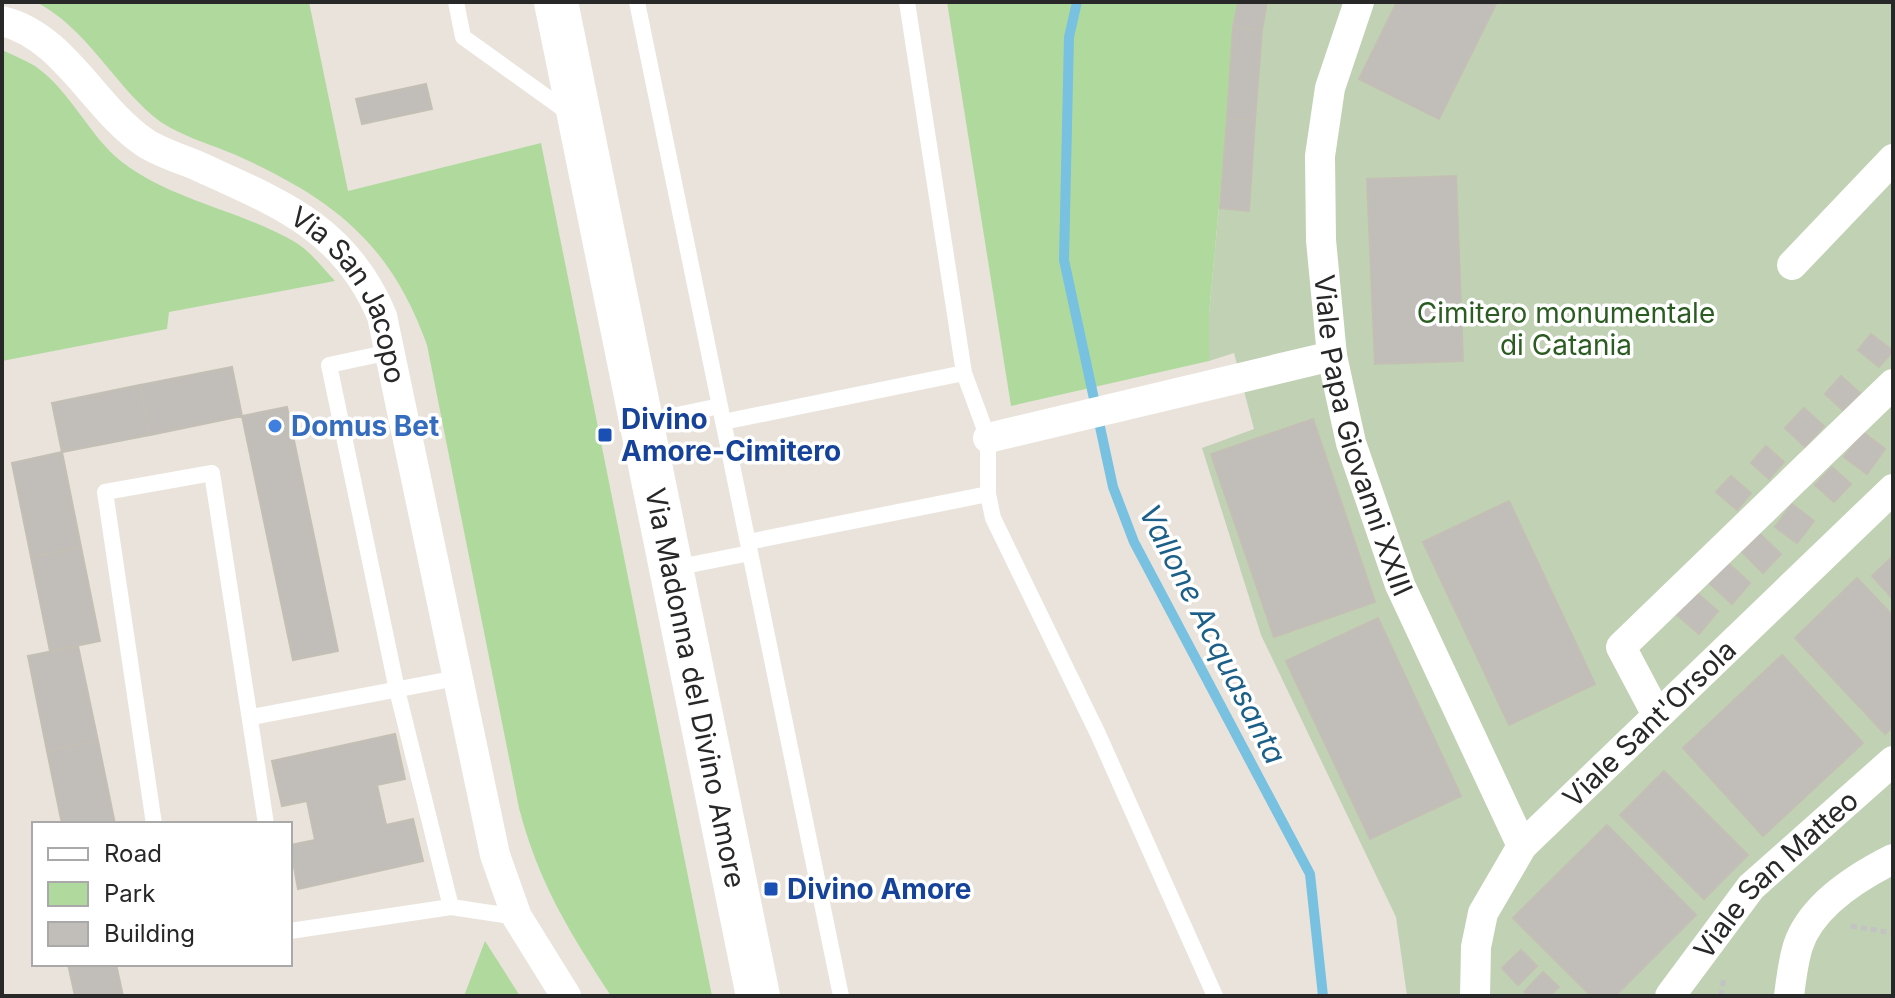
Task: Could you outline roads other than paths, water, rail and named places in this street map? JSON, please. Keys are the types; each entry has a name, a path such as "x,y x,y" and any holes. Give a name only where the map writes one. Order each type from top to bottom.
{"main road":[{"name":"Via Madonna del Divino Amore","path":"556,2 758,996"}],"street":[{"name":"Viale Papa Giovanni XXIII","path":"1359,2 1330,88 1320,156 1321,240 1332,356 1351,443 1400,585 1522,846"},
{"name":"Via San Jacopo","path":"2,21 16,24 45,44 144,142 276,201 313,225 367,280 382,316 495,855 517,917 566,996"},
{"path":"1792,265 1893,159"},
{"path":"988,438 1332,356"},
{"path":"1657,715 1621,647 1893,384"},
{"name":"Viale Sant'Orsola","path":"1475,996 1476,947 1483,913 1522,846 1893,489"},
{"name":"Viale San Matteo","path":"1670,996 1751,887 1893,761"},
{"path":"1789,996 1798,944 1813,920 1849,885 1893,859"}],"lane":[{"path":"456,2 463,37 579,121"},
{"path":"637,2 841,996"},
{"path":"907,2 964,373 988,438 988,494 993,518 1098,734 1215,996"},
{"path":"390,352 329,365 397,690 451,907"},
{"path":"641,422 721,414 964,373"},
{"path":"154,822 105,492 212,473 252,717 266,822"},
{"path":"672,568 988,494"},
{"path":"252,717 457,678"},
{"path":"292,931 451,907 517,917"}],"waterway":[{"name":"Vallone Acquasanta","path":"1077,2 1069,37 1064,260 1113,487 1134,542 1310,874 1323,996"}],"place":[{"name":"Domus Bet","path":"275,426"},
{"name":"Divino Amore-Cimitero","path":"605,435"},
{"name":"Divino Amore","path":"771,889"}],"park label":[{"name":"Cimitero monumentale di Catania","path":"1566,329"}]}
